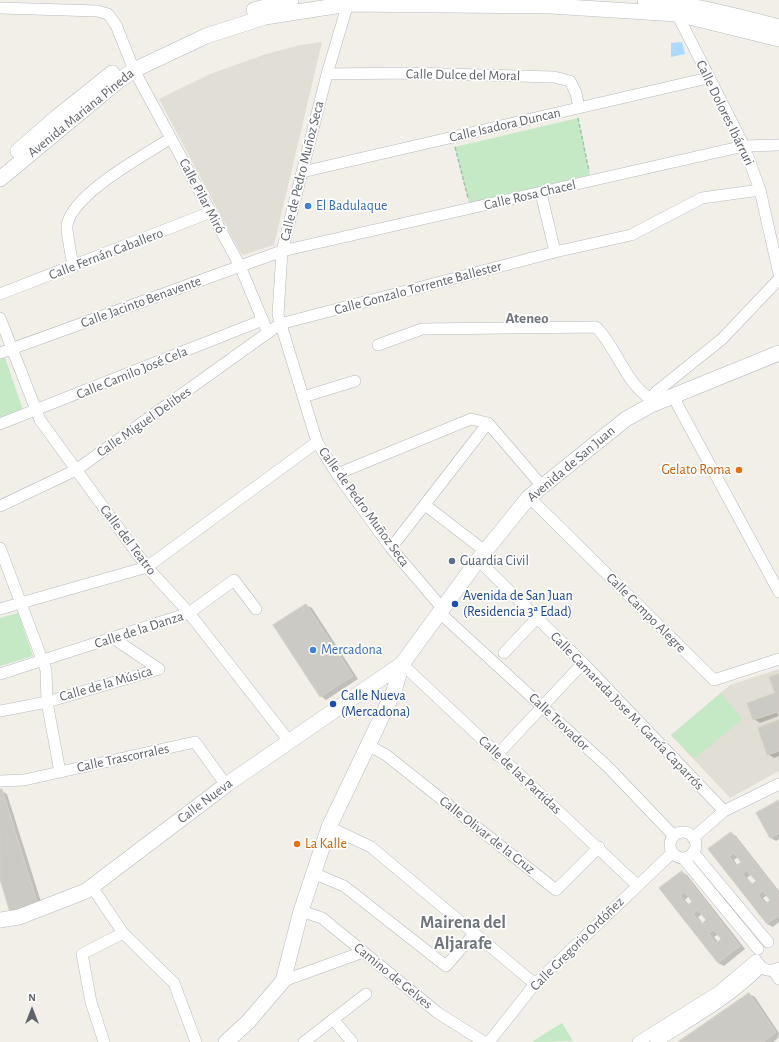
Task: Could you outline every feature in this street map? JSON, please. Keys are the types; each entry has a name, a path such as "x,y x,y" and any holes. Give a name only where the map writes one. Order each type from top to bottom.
{"street":[{"name":"Avenida Mariana Pineda","path":"0,179 117,82 133,65 197,29 252,10 291,0"},
{"name":"Avenida Mariana Pineda","path":"644,0 779,39"},
{"name":"Avenida Mariana Pineda","path":"0,167 57,117 111,73 206,36 265,17 348,2 715,10 779,27"},
{"name":"Calle de Pedro Muñoz Seca","path":"348,2 326,74 282,250 278,315 317,442 391,548 441,611"},
{"name":"Calle Pilar Miró","path":"0,8 97,11 108,14 116,25 133,65 240,266 268,333"},
{"name":"Calle Dolores Ibárruri","path":"674,8 708,78 744,146 760,190 779,274"},
{"name":"Calle Dulce del Moral","path":"326,74 410,73 554,77 570,81 576,93 579,108"},
{"name":"Calle Isadora Duncan","path":"302,172 708,78"},
{"path":"73,267 67,225 74,208 97,186 171,138"},
{"name":"Calle Rosa Chacel","path":"282,250 470,209 744,146 779,145"},
{"name":"Calle Gonzalo Torrente Ballester","path":"280,324 555,252 631,235 702,198 760,190"},
{"path":"541,193 555,252"},
{"name":"Calle Fernán Caballero","path":"0,294 73,267 211,212"},
{"name":"Calle Jacinto Benavente","path":"0,353 282,250"},
{"path":"378,344 422,329 596,327 605,336 633,383 651,402 656,392 675,375 722,339 779,278"},
{"name":"Calle del Teatro","path":"0,318 40,420 147,567 189,613 289,741"},
{"name":"Calle Camilo José Cela","path":"0,424 263,320"},
{"name":"Calle Miguel Delibes","path":"0,506 76,470 280,324"},
{"name":"Avenida de San Juan","path":"402,664 482,556 529,497 542,486 626,419 651,402 679,394 779,353"},
{"path":"675,375 673,385 679,394 677,404 779,592"},
{"path":"303,396 355,381"},
{"path":"338,474 471,419 488,423 542,486"},
{"path":"391,548 426,505 488,423"},
{"path":"0,609 147,567 317,442"},
{"name":"Calle Campo Alegre","path":"529,497 714,680 779,659"},
{"name":"Calle Camarada Jose M. García Caparrós","path":"426,505 482,556 537,618 583,663 724,811"},
{"path":"0,548 46,670 47,702 60,772"},
{"name":"Calle de la Danza","path":"0,674 189,613 234,580 256,609"},
{"name":"Calle Trovador","path":"441,611 608,767 674,836"},
{"path":"504,653 537,618"},
{"name":"Calle de la Música","path":"0,711 47,702 159,669 113,638"},
{"path":"497,755 583,663"},
{"path":"226,1042 248,1022 283,981 313,873 329,827 396,683 402,664"},
{"name":"Calle Nueva","path":"0,920 19,917 86,891 226,785 402,664"},
{"name":"Calle de las Partidas","path":"402,664 497,755 599,847 637,885"},
{"path":"382,677 388,682 396,683"},
{"name":"Calle Trascorrales","path":"0,781 24,780 195,742 226,785"},
{"name":"Calle Olivar de la Cruz","path":"368,745 386,755 556,890 599,847"},
{"path":"693,838 724,811 779,784"},
{"path":"329,827 371,847 535,984"},
{"path":"656,1042 713,1006 753,976 759,964 758,949 683,858 672,853 670,842 674,836 682,832 693,838 695,845 693,852 683,858"},
{"path":"693,852 776,944 758,949"},
{"name":"Calle Gregorio Ordóñez","path":"489,1042 535,984 672,853"},
{"path":"313,873 344,886 446,966 474,934"},
{"path":"92,887 123,933 174,983 196,1042"},
{"name":"Camino de Gelves","path":"302,911 322,918 438,1013 484,1042"},
{"path":"104,1042 91,1002 82,954 123,933"},
{"path":"283,981 363,952"},
{"path":"759,964 777,972"},
{"path":"638,1042 718,992 759,964"},
{"path":"304,1042 366,994"},
{"path":"333,1019 352,1042"}],"path":[{"path":"579,108 578,118 592,181"},
{"path":"453,138 470,209"}],"shaded area":[{"path":"322,42 274,245 243,255 240,252 159,99 210,74 263,55 300,45"},
{"path":"779,669 779,771 730,798 671,735 730,685"}],"green space":[{"path":"578,118 590,175 469,203 455,147"},
{"path":"4,355 24,413 0,420 0,357"},
{"path":"18,613 33,656 0,666 0,618"},
{"path":"721,693 742,719 694,759 671,735"},
{"path":"562,1023 573,1041 533,1041"}],"water":[{"path":"682,42 685,54 671,57 671,43"}],"building":[{"name":"Mercadona","path":"306,604 353,676 320,697 273,625"},
{"path":"779,674 779,716 777,712 753,720 747,703 775,693 769,677"},
{"path":"779,720 779,751 767,755 758,728"},
{"path":"0,789 2,789 38,905 11,916 0,879"},
{"path":"779,800 779,833 770,838 756,813"},
{"path":"731,832 779,893 779,915 767,924 708,849","holes":["734,853 741,862 736,866 729,857","747,871 756,881 751,885 742,874","763,891 770,900 765,904 758,895"]},
{"path":"682,871 740,946 718,963 659,888","holes":["685,892 692,902 687,905 680,896","698,910 706,920 702,924 693,914","714,930 721,939 716,943 709,934"]},
{"path":"749,993 776,1032 763,1042 678,1042"}],"place":[{"name":"El Badulaque","path":"308,206"},
{"name":"Gelato Roma","path":"739,470"},
{"name":"Guardia Civil","path":"452,561"},
{"name":"Avenida de San Juan (Residencia 3ª Edad)","path":"455,604"},
{"name":"Mercadona","path":"313,650"},
{"name":"Calle Nueva (Mercadona)","path":"333,704"},
{"name":"La Kalle","path":"297,844"}],"district":[{"name":"Ateneo","path":"527,318"},
{"name":"Mairena del Aljarafe","path":"463,933"}]}
